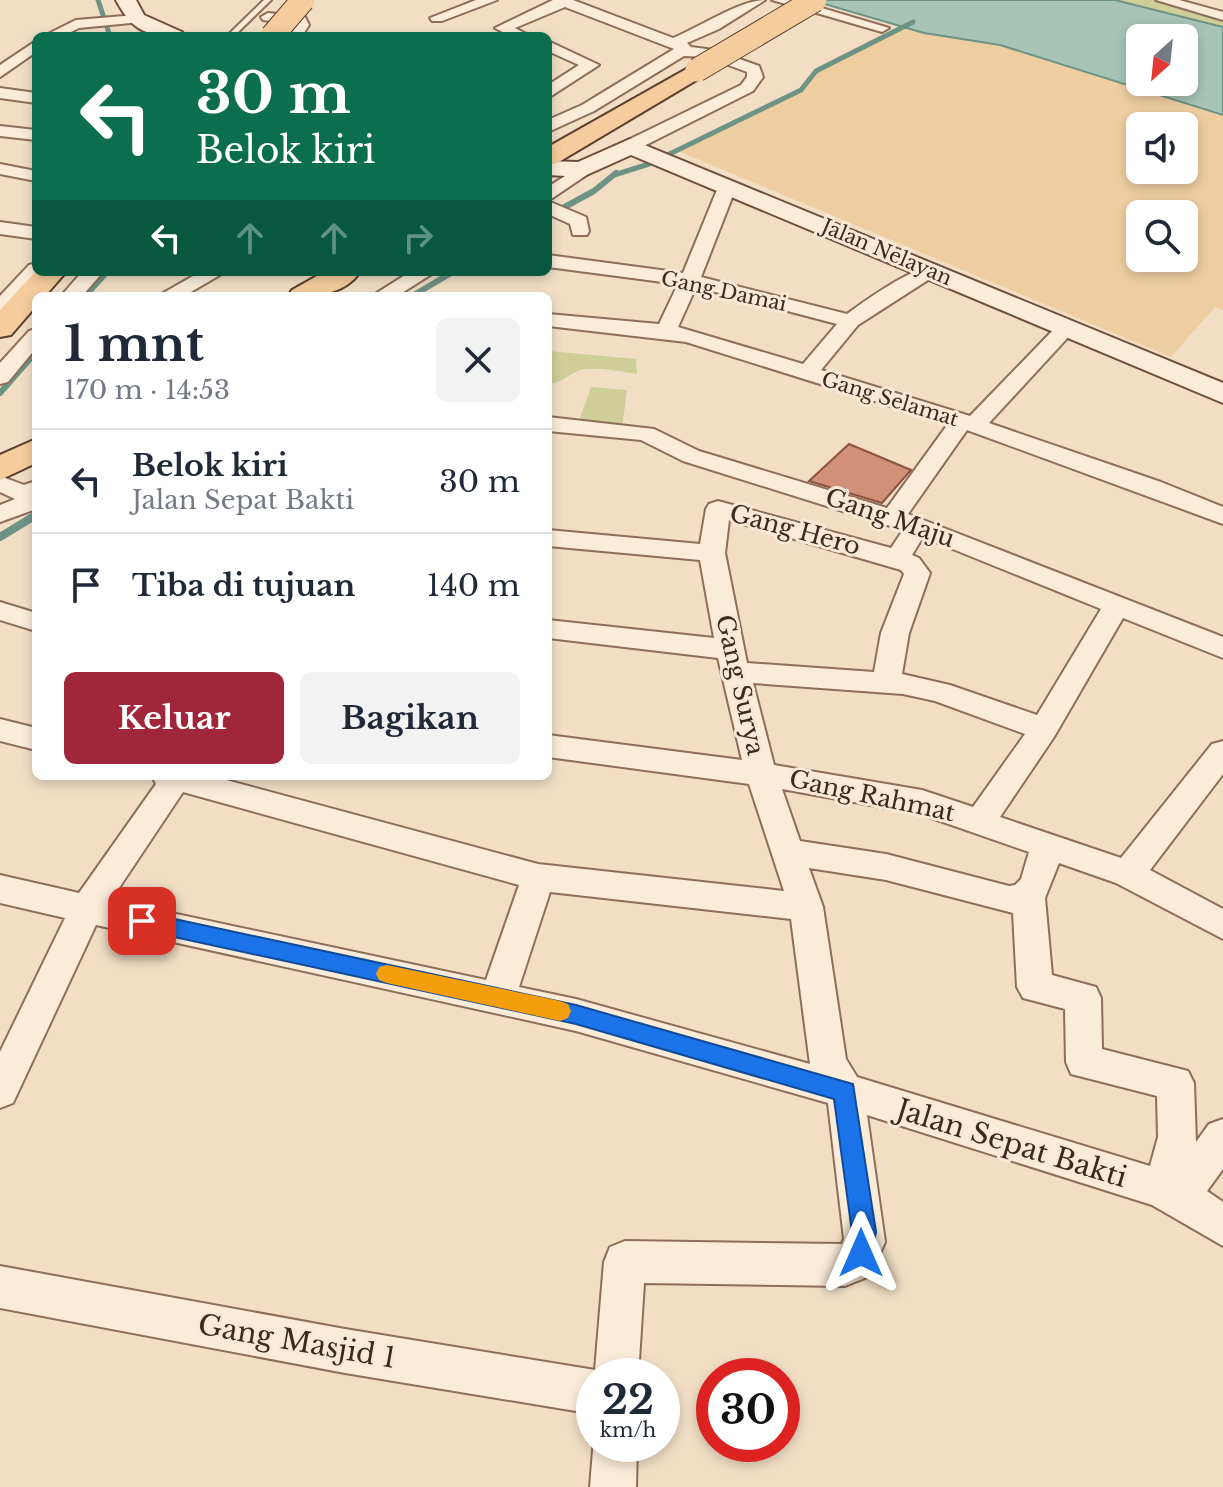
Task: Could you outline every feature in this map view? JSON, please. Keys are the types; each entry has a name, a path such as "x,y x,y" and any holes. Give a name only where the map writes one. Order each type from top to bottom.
{"main road":[{"path":"126,0 128,20 163,32"},
{"path":"270,27 303,0"},
{"path":"552,156 815,0"},
{"path":"552,168 582,170 650,153"},
{"name":"Jalan Nelayan","path":"650,153 1223,394"},
{"path":"33,292 47,276"},
{"path":"58,292 72,276"},
{"path":"310,292 338,276"},
{"path":"0,328 32,293"},
{"path":"0,357 32,321"},
{"path":"0,469 32,451"}],"street":[{"path":"270,27 286,0"},
{"path":"437,18 490,0"},
{"path":"552,125 588,108 678,47 758,0"},
{"path":"779,0 882,28"},
{"path":"1163,0 1223,16"},
{"path":"493,32 562,1 678,47 723,57 754,69 755,77 747,88 650,153"},
{"path":"58,32 69,26 128,20"},
{"path":"270,27 300,20 302,25 298,32"},
{"path":"502,28 512,32"},
{"path":"11,43 32,46"},
{"path":"552,47 591,65 569,76 552,91"},
{"path":"0,72 32,48"},
{"path":"569,76 617,90"},
{"path":"0,93 32,97"},
{"path":"552,95 588,108"},
{"path":"0,131 32,135"},
{"path":"0,169 32,175"},
{"path":"580,231 579,221 554,206 582,170"},
{"path":"666,331 691,280 728,185"},
{"path":"0,228 32,232"},
{"name":"Gang Damai","path":"552,262 691,280 851,321"},
{"path":"807,373 851,321 878,301 932,271"},
{"path":"0,308 10,286 32,272"},
{"path":"75,292 89,276"},
{"path":"176,292 207,276"},
{"path":"389,292 418,276"},
{"name":"Gang Selamat","path":"552,320 666,331 968,423 1152,487 1223,516"},
{"path":"893,517 968,423 1065,329"},
{"path":"0,377 32,340"},
{"name":"Gang Maju","path":"552,424 646,434 691,456 918,526 1223,648"},
{"path":"0,483 32,500"},
{"path":"0,514 32,500"},
{"name":"Gang Hero","path":"552,538 712,553 718,509 897,558"},
{"path":"886,682 895,633 917,573 910,564 897,558 918,526"},
{"name":"Gang Surya","path":"617,1358 625,1262 845,1265 855,1261 865,1242 845,1091 833,1077 828,1064 806,907 761,774 733,661 712,553"},
{"path":"981,820 1044,729 1118,604"},
{"path":"0,611 32,621"},
{"path":"552,630 940,692 1044,729"},
{"path":"0,730 32,738"},
{"name":"Gang Rahmat","path":"552,747 761,774 922,802 981,820 1128,874 1223,925"},
{"path":"1128,874 1223,752"},
{"path":"0,1091 87,908 172,780"},
{"path":"180,780 538,877 806,907"},
{"path":"788,852 886,867 1009,900 1028,896 1033,891 1047,845"},
{"path":"498,996 538,877"},
{"name":"Jalan Sepat Bakti","path":"0,889 576,1015 845,1091 1169,1192 1223,1226"},
{"path":"1028,896 1035,987 1083,998 1084,1062 1175,1083 1179,1142 1171,1169 1169,1192"},
{"path":"1169,1192 1223,1137"},
{"name":"Gang Masjid 1","path":"0,1287 345,1351 576,1389"},
{"path":"613,1487 614,1462"}],"lane":[{"path":"234,32 268,0"}],"shaded area":[{"path":"811,0 1115,0 1223,27 1223,115 1162,96 1198,96 1198,24 1126,24 1126,85 1000,45 924,33"},
{"path":"1115,0 1156,0 1223,18 1223,27"},
{"path":"552,351 636,359 637,374 584,369 552,383"},
{"path":"591,387 627,390 622,428 578,424"}],"sand":[{"path":"902,27 1000,45 1126,85 1126,96 1162,96 1223,115 1223,310 1215,307 1171,357 678,151 801,90 816,71"}],"building":[{"path":"849,444 911,470 882,503 809,481"}],"waterway":[{"path":"98,0 109,32"},
{"path":"614,175 649,164 801,90 816,71 913,22"},
{"path":"552,214 594,191 616,173"},
{"path":"89,292 103,276"},
{"path":"419,292 446,276"},
{"path":"0,393 32,357"},
{"path":"0,537 32,517"}],"slow traffic":[{"path":"387,974 560,1011"}],"route":[{"path":"142,921 282,953 498,996 845,1091 865,1242 861,1253"}]}
